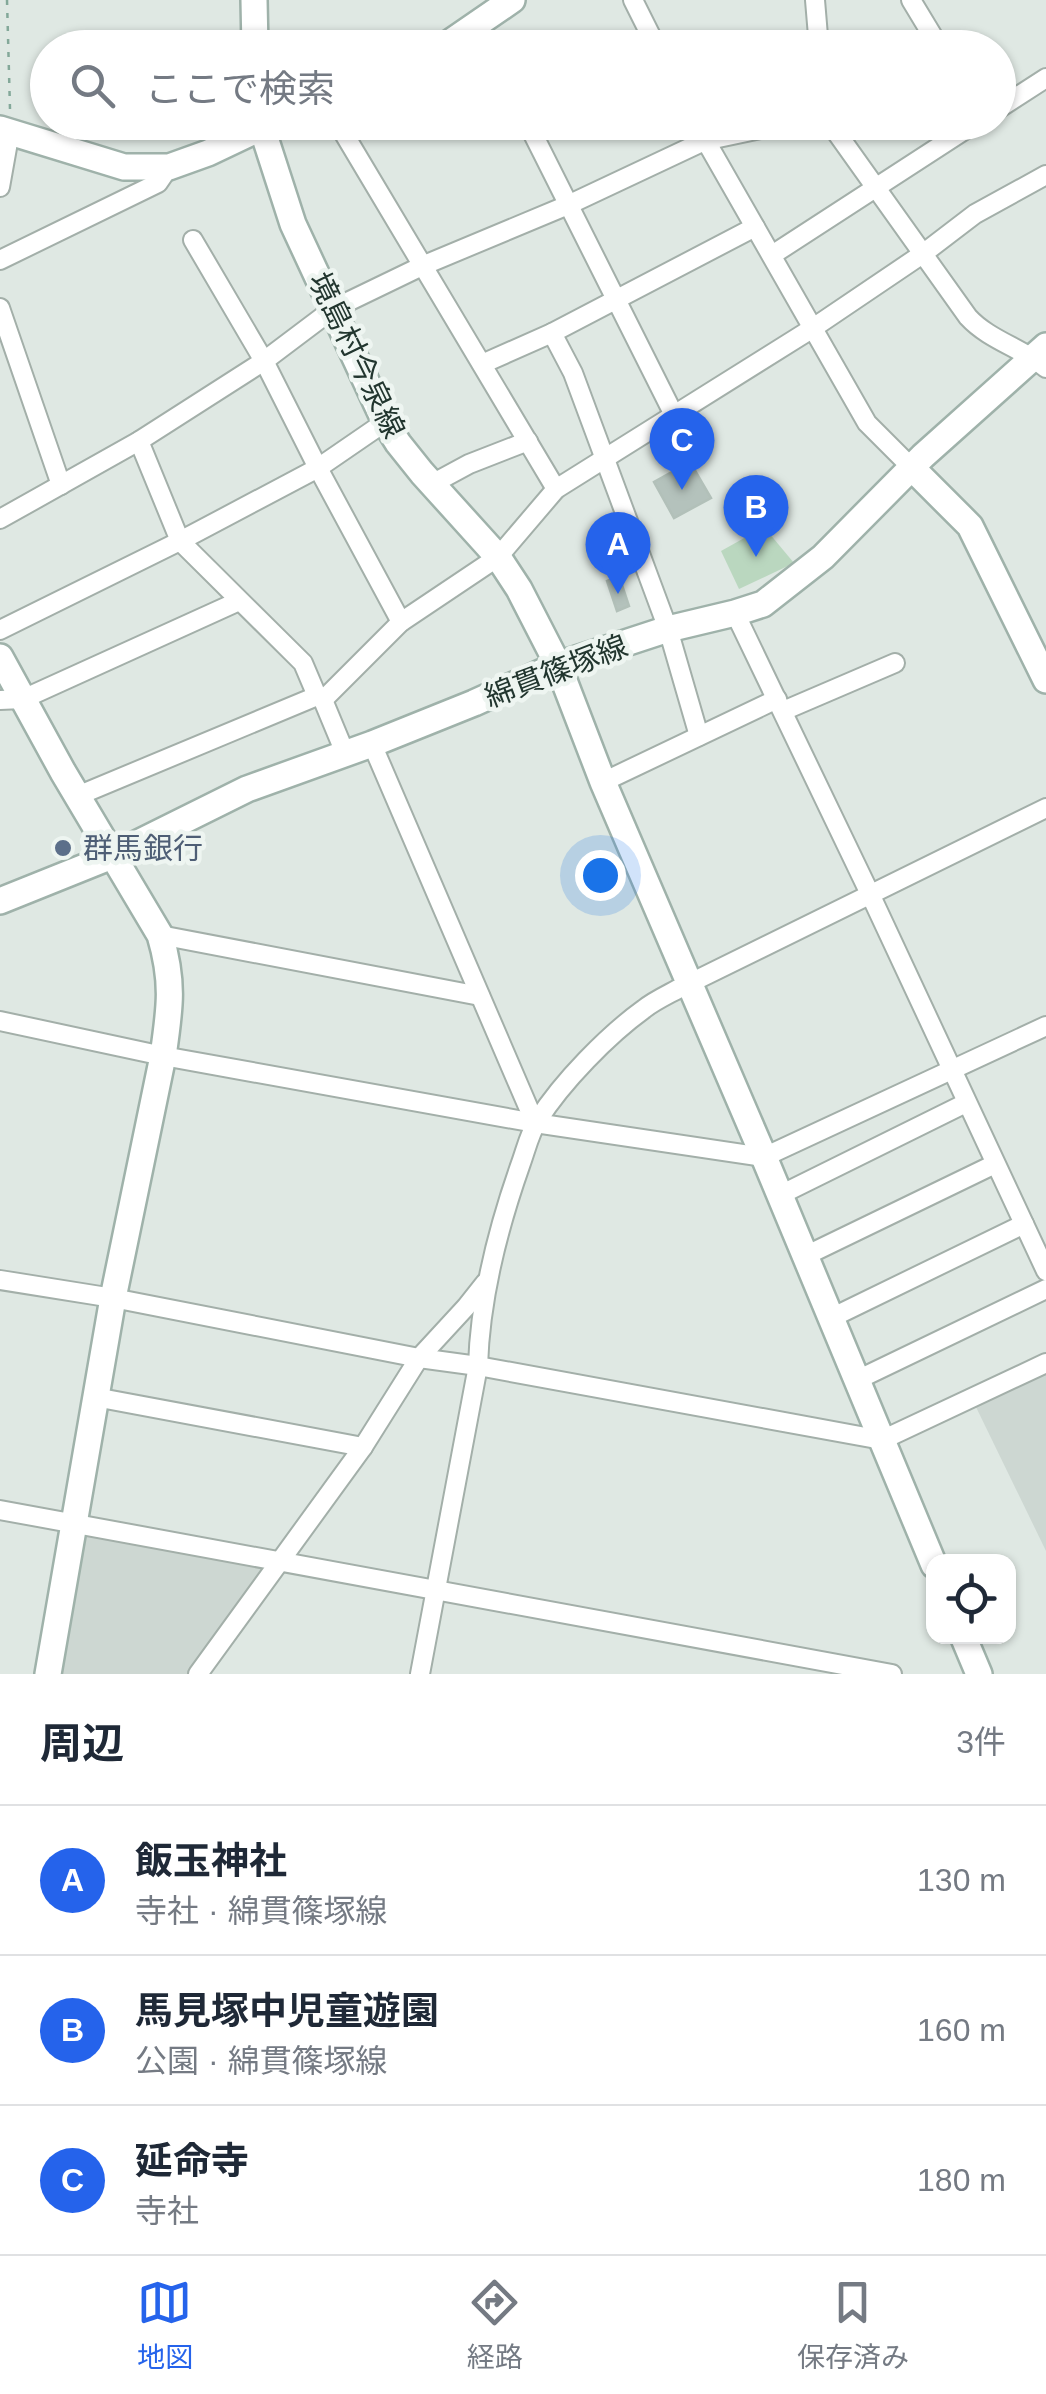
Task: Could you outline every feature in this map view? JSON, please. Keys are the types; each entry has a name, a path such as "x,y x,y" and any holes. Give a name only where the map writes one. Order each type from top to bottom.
{"street":[{"path":"254,0 255,30"},
{"path":"489,30 512,0"},
{"path":"633,0 648,30"},
{"path":"815,0 818,30"},
{"path":"911,0 929,30"},
{"path":"1016,97 1046,78"},
{"path":"0,187 5,130 30,138"},
{"path":"37,140 124,167 169,167 234,140"},
{"name":"境島村今泉線","path":"269,140 294,224 385,422 432,484 498,557 520,589 558,664 603,782 930,1554"},
{"path":"348,140 556,489"},
{"path":"536,140 674,415"},
{"path":"0,519 140,441 264,361 333,309 709,140"},
{"path":"842,140 979,329 1042,357"},
{"path":"772,255 949,140"},
{"path":"704,141 867,423 970,526 1046,680"},
{"path":"0,260 158,182 169,167"},
{"path":"82,794 320,698 401,622 498,557 556,489 814,328 976,214 1046,174"},
{"path":"482,364 552,333 755,226"},
{"path":"193,240 264,361 401,622"},
{"path":"0,308 61,485"},
{"path":"552,333 572,374 668,629 700,736"},
{"name":"綿貫篠塚線","path":"0,901 112,856 247,790 474,703 558,664 763,604 823,557 924,456 1042,357"},
{"path":"0,630 318,468 385,422"},
{"path":"140,441 180,541 303,663 345,754"},
{"path":"432,484 469,464 528,441"},
{"path":"12,700 239,601"},
{"path":"734,613 1046,1272"},
{"path":"0,657 12,700 160,935 168,960 171,1001 95,1397 48,1674"},
{"path":"603,782 700,736 895,663"},
{"path":"372,744 535,1123"},
{"path":"420,1674 478,1366 488,1278 500,1224 535,1123 563,1087 646,1007 1046,808"},
{"path":"160,935 480,996"},
{"path":"0,1020 163,1056 535,1123 764,1158 1046,1026"},
{"path":"780,1194 966,1102"},
{"path":"805,1256 996,1164"},
{"path":"831,1318 1024,1224"},
{"path":"198,1674 363,1447 419,1358 488,1278"},
{"path":"0,1280 882,1440 1046,1363"},
{"path":"856,1380 1046,1288"},
{"path":"95,1397 363,1447"},
{"path":"0,1510 892,1674"},
{"path":"967,1644 979,1674"}],"path":[{"path":"5,130 7,0"}],"shaded area":[{"path":"1046,1372 1046,1551 975,1405"},
{"path":"89,1533 261,1566 261,1574 191,1674 57,1674 83,1536"}],"green space":[{"path":"764,527 794,563 739,589 721,551"}],"building":[{"path":"690,462 711,498 674,518 654,482"},
{"path":"619,576 629,606 617,611 607,581"}],"place":[{"name":"延命寺","path":"682,490"},
{"name":"馬見塚中児童遊園","path":"756,557"},
{"name":"飯玉神社","path":"618,594"},
{"name":"群馬銀行","path":"63,848"}]}
